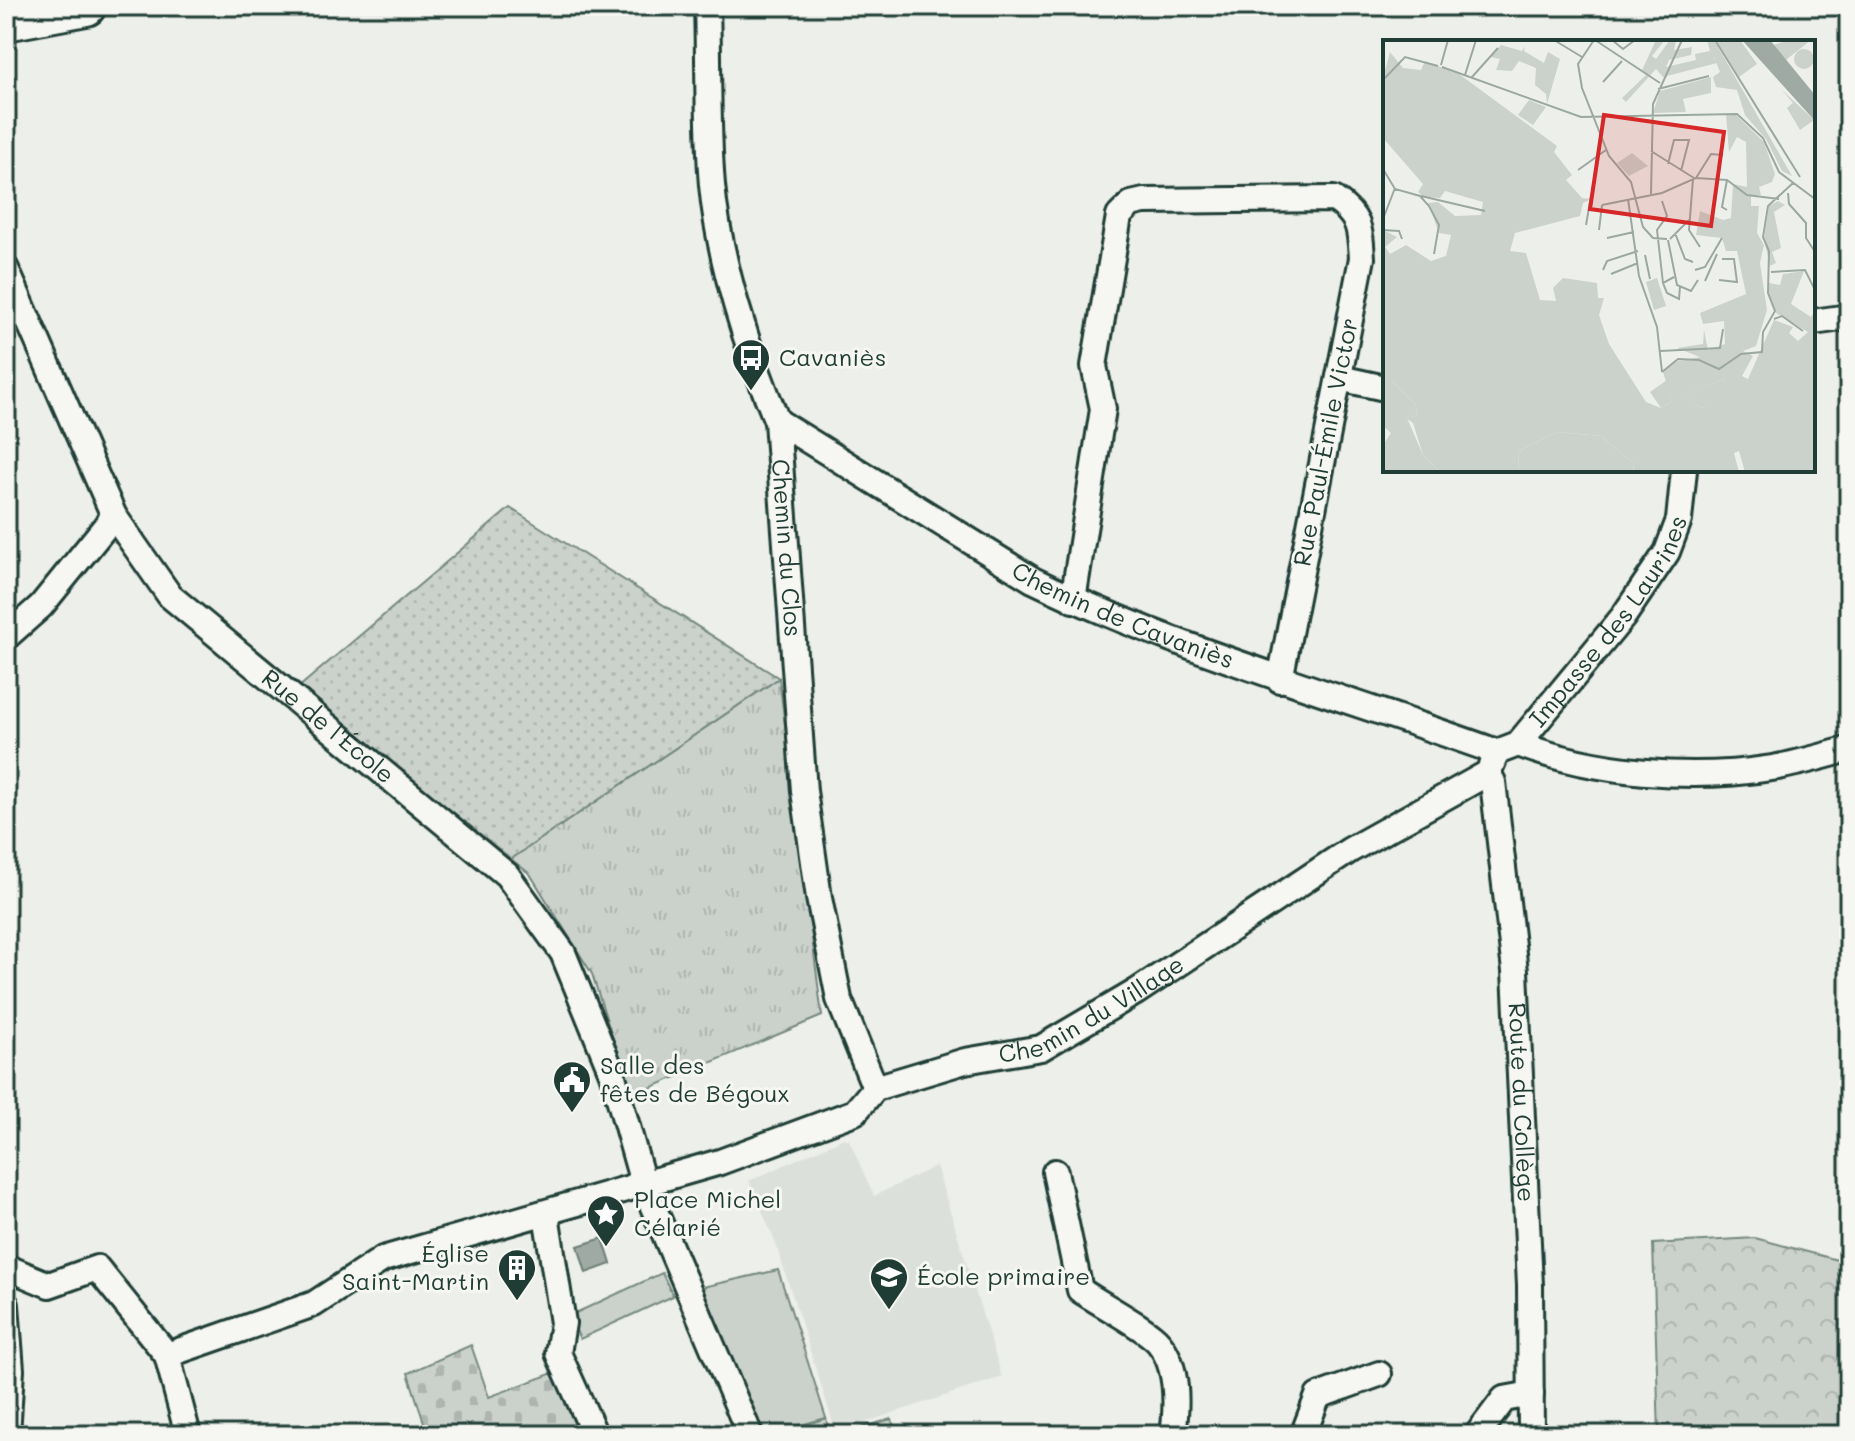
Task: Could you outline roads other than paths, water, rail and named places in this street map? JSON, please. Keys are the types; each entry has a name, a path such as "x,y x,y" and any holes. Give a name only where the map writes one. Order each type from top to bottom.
{"main road":[{"path":"6,21 86,6"}],"street":[{"name":"Chemin du Clos","path":"707,6 712,184 722,249 762,386 777,421 804,791 819,898 839,999 875,1088"},
{"name":"Rue Paul-Émile Victor","path":"1073,600 1103,409 1094,366 1119,216 1131,204 1144,201 1334,199 1351,211 1360,230 1362,258 1280,680"},
{"name":"Rue de l'École","path":"6,269 114,516 170,596 507,875 563,953 612,1073 643,1183 750,1435"},
{"path":"1815,322 1849,317"},
{"path":"1339,378 1383,388"},
{"name":"Chemin de Cavaniès","path":"777,421 1033,580 1073,600 1280,680 1501,756 1552,757 1673,774 1772,768 1849,749"},
{"name":"Impasse des Laurines","path":"1501,756 1623,617 1667,552 1679,520 1684,472"},
{"path":"6,637 41,606 114,516"},
{"name":"Chemin du Village","path":"167,1355 314,1304 383,1259 720,1162 855,1112 875,1088 965,1061 1041,1048 1136,992 1350,850 1501,756"},
{"name":"Route du Collège","path":"1501,756 1493,782 1515,971 1529,1269 1531,1435"},
{"path":"1055,1172 1080,1290 1159,1342 1174,1385 1177,1404 1173,1435"},
{"path":"546,1214 563,1323 558,1353 595,1435"},
{"path":"6,1267 49,1285 97,1268 167,1355 188,1435"},
{"path":"6,1305 11,1370 7,1435"},
{"path":"1303,1435 1318,1396 1379,1374"},
{"path":"1477,1435 1504,1399 1531,1394"}],"place":[{"name":"Cavaniès","path":"751,392"},
{"name":"Salle des fêtes de Bégoux","path":"572,1114"},
{"name":"Place Michel Célarié","path":"606,1248"},
{"name":"Église Saint-Martin","path":"517,1302"},
{"name":"École primaire","path":"889,1311"}]}
